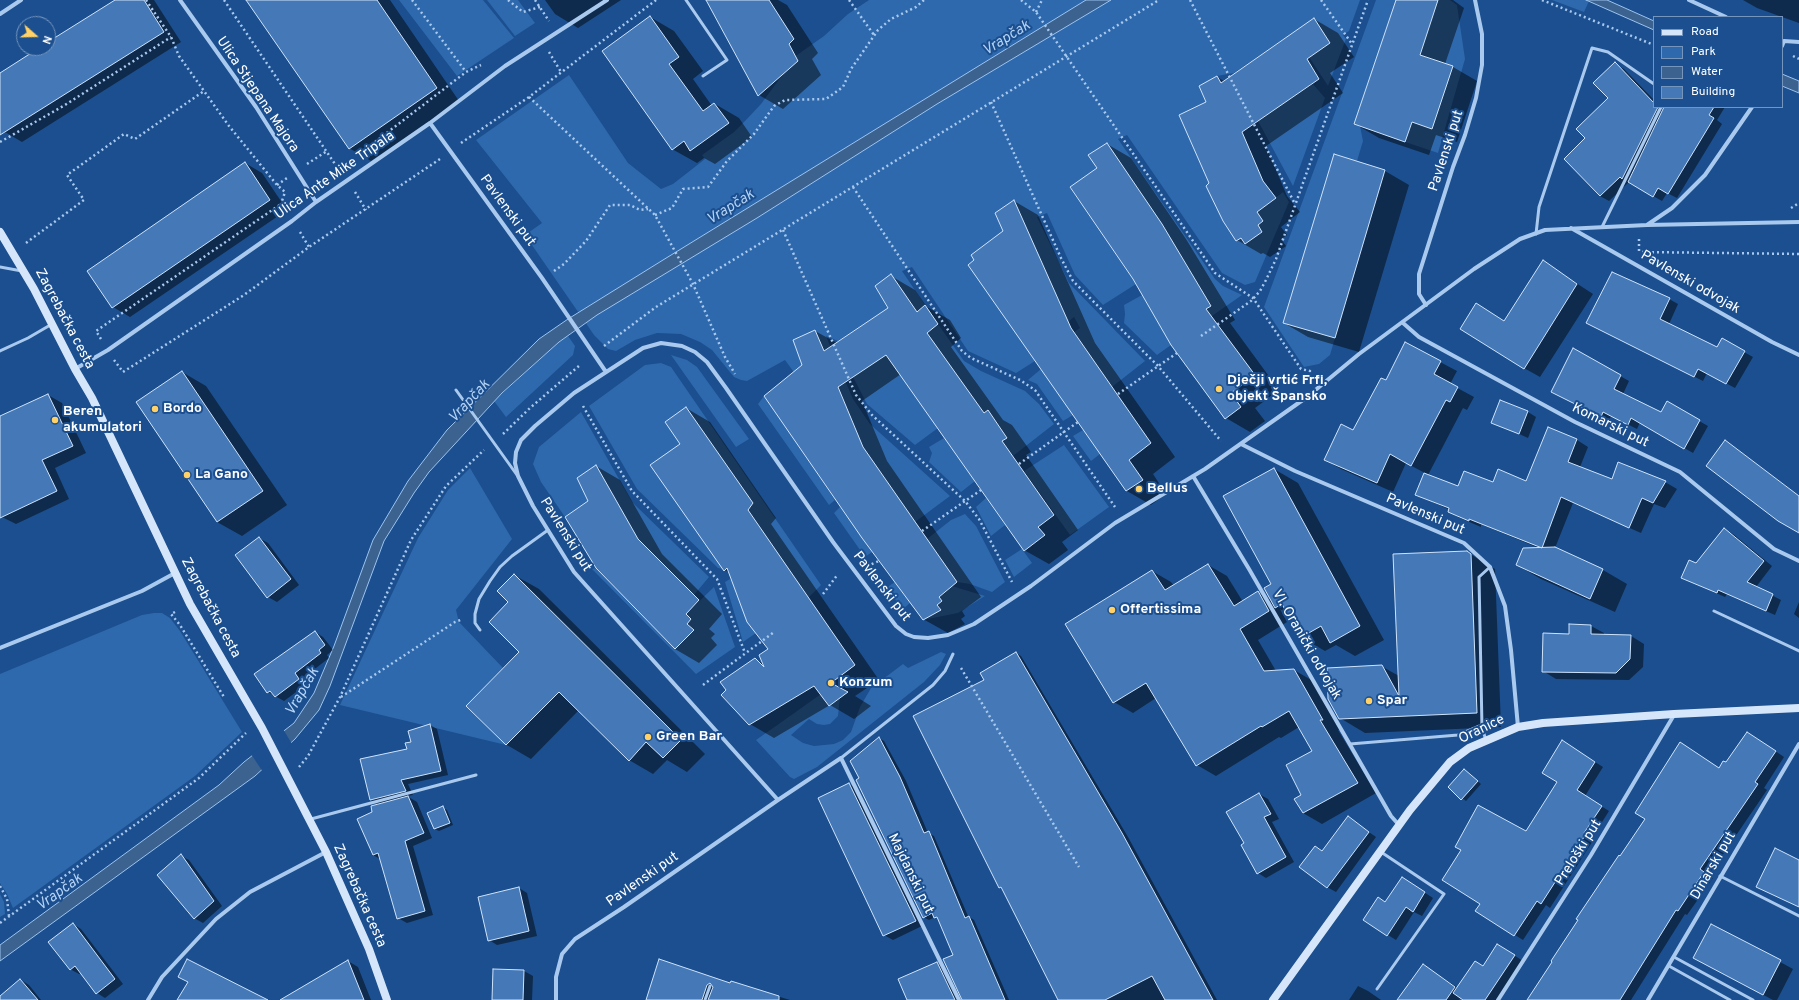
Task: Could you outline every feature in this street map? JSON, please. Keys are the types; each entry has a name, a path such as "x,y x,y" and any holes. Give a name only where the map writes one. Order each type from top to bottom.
{"main road":[{"name":"Zagrebačka cesta","path":"0,232 24,271 75,369 92,398 190,604 262,728 326,852 369,950 387,1000"},
{"name":"Oranice","path":"1273,1000 1399,825 1450,762 1469,748 1518,727 1543,723 1674,714 1799,708"}],"street":[{"path":"0,14 21,0"},
{"name":"Ulica Stjepana Majora","path":"180,0 256,108 316,202"},
{"name":"Ulica Ante Mike Tripala","path":"75,369 108,350 430,123 505,66 607,0"},
{"name":"Pavlenski put","path":"1426,305 1419,294 1419,274 1453,167 1465,135 1476,98 1482,65 1482,34 1475,0"},
{"path":"1689,0 1724,16"},
{"path":"1783,41 1799,42"},
{"name":"Pavlenski put","path":"1647,225 1672,208 1705,175 1751,108"},
{"name":"Pavlenski put","path":"430,123 542,278 606,372"},
{"name":"Pavlenski put","path":"778,800 574,572 533,506 518,476 515,463 516,452 521,440 574,393 643,348 661,343 682,346 695,352 707,362 863,584 896,626 906,634 914,637 928,638 948,635 974,624 1031,586 1115,523 1193,476 1241,444 1307,397 1359,354 1403,323 1474,269 1520,239 1545,230 1571,228 1799,222"},
{"name":"Pavlenski odvojak","path":"1571,228 1772,342 1799,355"},
{"name":"Komarski put","path":"1403,323 1419,336 1575,422 1680,472 1774,549 1799,560"},
{"name":"Pavlenski put","path":"1241,444 1295,471 1464,543 1490,567 1505,606 1511,650 1518,727"},
{"name":"VI. Oranički odvojak","path":"1193,476 1391,816 1399,825"},
{"path":"0,648 142,591 176,573"},
{"name":"Preloški put","path":"1498,1000 1591,855 1674,714"},
{"name":"Dinarski put","path":"1648,1000 1799,744"},
{"name":"Pavlenski put","path":"556,1000 556,977 562,954 575,939 841,758"},
{"name":"Majdanski put","path":"841,758 959,1000"},
{"path":"148,1000 162,977 216,919 250,892 326,852"}],"lane":[{"path":"686,0 727,60 702,76"},
{"path":"1536,234 1539,207 1592,48 1608,52 1653,83"},
{"path":"1602,227 1661,108"},
{"path":"0,267 24,271"},
{"path":"0,351 28,338 52,324"},
{"path":"456,390 518,476"},
{"path":"480,630 475,623 475,614 479,599 500,567 548,530"},
{"path":"1486,740 1482,725 1479,578 1490,567"},
{"path":"1714,611 1799,651"},
{"path":"841,758 932,685 945,671 953,654"},
{"path":"1350,744 1458,735 1482,725"},
{"path":"309,819 476,775"},
{"path":"1377,989 1444,894 1380,851"},
{"path":"1720,876 1799,916"},
{"path":"1674,957 1753,1000"},
{"path":"1669,966 1730,1000"},
{"path":"705,1000 710,986"}],"path":[{"path":"98,334 96,331 282,204 285,192 277,185 228,126 179,56 171,37 146,0"},
{"path":"224,0 348,180 366,210"},
{"path":"412,0 466,72"},
{"path":"508,0 523,12 540,7"},
{"path":"535,0 551,23"},
{"path":"464,141 529,96 656,0"},
{"path":"849,0 874,35"},
{"path":"655,215 672,208 683,189 708,187 727,161 754,134 774,106 785,100 826,99 843,87 851,69 878,30 891,19 916,7 924,0"},
{"path":"1021,0 1036,12 1215,273 1253,298 1301,369 1310,371 1309,373"},
{"path":"1036,12 1042,0"},
{"path":"604,346 656,307 1159,0"},
{"path":"1190,0 1296,204"},
{"path":"1321,0 1352,44"},
{"path":"1201,336 1253,298 1260,290 1276,259 1368,0"},
{"path":"1542,0 1653,45"},
{"path":"0,142 65,105 171,37"},
{"path":"26,243 84,200 67,175 124,134 135,139 204,91"},
{"path":"529,96 655,215 689,276 725,357 735,375"},
{"path":"990,102 1061,258 1073,281 1158,366 1222,442"},
{"path":"117,365 123,372 244,294 310,247 436,162"},
{"path":"853,187 962,351 971,358 1020,380 1035,390 1065,431 1115,506"},
{"path":"282,204 310,247"},
{"path":"542,278 564,264 586,241 610,205 630,205 640,210 649,209"},
{"path":"1640,226 1638,252 1799,254"},
{"path":"783,230 856,395 872,415 965,501 978,519 1012,582"},
{"path":"1118,394 1177,353"},
{"path":"298,769 308,756 340,697 374,625 396,570 420,524 446,486 530,408 580,365"},
{"path":"583,406 632,491 717,579 745,653"},
{"path":"1019,464 1078,422"},
{"path":"922,532 981,490"},
{"path":"865,566 879,561"},
{"path":"823,594 838,574"},
{"path":"175,612 171,614 180,625 226,700"},
{"path":"340,697 455,622 475,614"},
{"path":"703,685 774,632"},
{"path":"953,654 1079,866"},
{"path":"0,923 199,778 247,732 243,726"},
{"path":"0,886 7,899 9,916"}],"green space":[{"path":"399,0 483,0 514,38 457,76"},
{"path":"487,0 518,0 535,23 515,36"},
{"path":"869,0 1360,0 1349,31 1343,35 1346,39 1328,86 1309,57 1330,43 1314,18 1234,73 1217,76 1199,86 1209,110 1179,115 1209,183 1206,186 1212,198 1226,213 1221,218 1236,241 1241,238 1245,243 1262,232 1258,225 1263,221 1257,212 1283,192 1289,202 1255,282 1245,285 1222,273 1127,135 1118,139 1215,279 1223,286 1242,295 1195,328 1189,320 1211,305 1162,224 1107,143 1089,155 1097,168 1070,188 1136,284 1103,305 1075,275 1047,213 1037,217 1069,283 1145,361 1112,387 1074,332 1080,328 1074,317 1068,322 1014,200 995,213 1011,249 974,260 968,265 1035,361 1016,373 968,351 912,267 902,271 925,305 917,312 891,275 875,286 891,315 880,313 838,341 826,336 853,399 870,424 950,496 915,522 863,447 815,330 793,340 807,378 801,382 785,360 747,381 741,380 734,377 712,350 700,342 681,334 657,333 635,340 616,351 608,349 594,335 525,235 542,223 476,140 569,75 628,163 661,189 673,184 705,159 702,155 734,132 761,104 797,55 824,36 848,14"},
{"path":"1376,0 1396,0 1354,124 1360,126 1363,141 1357,161 1334,155 1283,323 1335,338 1330,355 1319,364 1304,367 1264,307"},
{"path":"1438,0 1450,0 1457,5 1465,59 1438,153 1405,142 1412,122 1432,128 1453,66 1420,55"},
{"path":"1552,0 1586,0 1589,1 1584,12"},
{"path":"1313,84 1325,98 1293,186 1258,121"},
{"path":"1142,295 1171,345 1157,355 1124,323 1124,305"},
{"path":"938,324 964,361 981,371 1025,391 1039,404 1054,424 1013,456 1002,441 1007,437 988,410 984,413 927,333"},
{"path":"568,336 575,346 573,355 506,417 494,401 559,342"},
{"path":"671,355 687,360 697,367 749,439 736,447"},
{"path":"886,355 938,428 915,445 867,404 853,377"},
{"path":"661,363 671,367 821,585 808,598 748,510 686,407 665,422 680,444 723,569 718,568 637,489 589,406 645,365"},
{"path":"1041,369 1073,415 1063,421 1037,384 1028,380"},
{"path":"764,396 835,500 829,505 758,404"},
{"path":"581,412 632,502 709,577 694,595 638,539 596,465 577,478 588,501 565,517 541,482 533,464 539,447"},
{"path":"1083,430 1100,454 1091,461 1073,436"},
{"path":"944,438 975,481 961,492 929,462 932,453 929,447"},
{"path":"1064,445 1109,507 1070,535 1024,471"},
{"path":"470,468 512,539 456,610 459,622 503,668 466,706 506,745 340,705 418,538 448,490"},
{"path":"986,498 1005,525 991,536 976,507"},
{"path":"840,507 872,552 865,557 834,513"},
{"path":"965,514 976,526 1005,582 992,592 970,584 957,582 927,539 951,520"},
{"path":"1022,549 1032,563 1014,577 1005,560"},
{"path":"596,568 675,649 694,630 687,624 691,619 686,614 714,587 735,647 696,674 592,569"},
{"path":"730,579 733,583 747,622 756,633 743,642 725,582"},
{"path":"895,582 910,603 903,609 886,588"},
{"path":"952,586 985,596 958,613 923,620 941,610 937,605 939,597"},
{"path":"162,613 170,618 180,631 242,732 195,776 13,908 0,883 0,674 142,615"},
{"path":"941,652 946,654 940,665 924,682 817,767 794,779 790,777 756,740 821,694 840,697 838,716 830,724 824,725 817,724 809,719 791,735 803,743 814,746 834,744 843,740 851,732 860,707 871,688 903,664 908,668"},
{"path":"0,894 4,902 5,914 0,917"}],"water":[{"path":"1086,0 1111,0 937,104 757,218 597,315 559,342 502,393 429,472 414,493 384,541 330,686 319,710 295,739 255,776 0,961 0,945 219,785 244,762 294,723 314,693 334,646 373,540 408,481 447,430 539,339 568,319 663,260"},
{"path":"1586,0 1607,0 1653,21 1653,30"},
{"path":"1783,74 1799,81 1799,93 1783,86"}],"pier":[{"path":"283,729 292,744 263,772 251,754"}],"building":[{"path":"115,0 144,0 164,32 0,135 0,73 27,56 56,56 56,37"},
{"path":"246,0 377,0 437,88 349,149"},
{"path":"706,0 769,0 794,39 789,44 798,61 758,96"},
{"path":"1396,0 1438,0 1420,55 1453,66 1432,129 1412,122 1405,142 1354,124"},
{"path":"650,16 679,57 669,64 703,111 714,103 729,123 690,151 684,141 672,150 602,51"},
{"path":"1314,18 1330,43 1307,59 1319,79 1242,132 1263,181 1276,198 1257,212 1263,221 1258,225 1262,232 1245,244 1241,238 1236,241 1223,221 1206,186 1209,183 1179,115 1206,102 1199,86 1217,76 1221,83"},
{"path":"1615,62 1653,102 1653,108 1658,108 1622,179 1620,177 1600,196 1564,159 1585,138 1576,129 1608,98 1593,83"},
{"path":"1664,108 1713,108 1709,115 1714,118 1668,194 1658,188 1653,197 1628,182"},
{"path":"1107,143 1162,224 1211,306 1206,309 1255,375 1231,393 1241,407 1225,419 1171,345 1133,279 1070,187 1097,168 1088,155"},
{"path":"1334,154 1385,170 1335,338 1283,323"},
{"path":"245,162 270,200 112,308 87,271"},
{"path":"1014,200 1071,328 1151,443 1129,460 1143,480 1126,491 968,265 974,260 971,255 1003,231 995,213"},
{"path":"1543,260 1577,284 1524,369 1460,329 1476,303 1504,321"},
{"path":"1612,272 1670,298 1660,319 1717,347 1722,338 1745,351 1726,384 1698,369 1694,377 1586,323"},
{"path":"891,274 917,312 925,305 938,324 927,333 984,413 988,410 1007,438 1002,441 1054,515 1038,527 1045,535 1024,551 886,355 838,387 863,447 957,582 939,597 942,601 937,605 941,610 923,620 862,538 764,396 802,365 793,340 815,330 824,351 888,308 875,286"},
{"path":"1405,342 1441,361 1434,374 1458,387 1450,402 1446,400 1411,466 1390,454 1377,483 1324,460 1341,424 1353,430 1381,378 1386,380"},
{"path":"1573,348 1621,375 1614,389 1661,412 1667,401 1700,420 1684,449 1631,418 1628,425 1603,412 1601,417 1551,392"},
{"path":"182,371 263,491 217,522 136,402"},
{"path":"48,394 73,446 42,460 57,491 0,518 0,416"},
{"path":"1500,400 1528,411 1519,434 1491,423"},
{"path":"686,407 753,503 748,510 855,665 831,683 848,692 829,706 814,686 749,725 721,695 726,690 720,682 755,658 764,667 759,655 768,649 747,622 727,568 724,571 650,465 680,444 665,422"},
{"path":"1548,427 1577,439 1568,462 1612,479 1618,462 1666,481 1653,503 1642,498 1629,528 1561,497 1542,548 1469,519 1469,521 1448,512 1449,508 1415,495 1424,473 1458,486 1464,471 1493,482 1498,469 1526,481"},
{"path":"1725,440 1799,496 1799,533 1778,521 1706,466"},
{"path":"596,465 638,539 699,600 686,614 691,619 687,624 694,630 675,649 596,568 565,517 588,501 577,478"},
{"path":"1274,468 1360,626 1330,643 1321,626 1300,638 1282,604 1275,608 1264,588 1271,584 1223,496"},
{"path":"1724,528 1764,561 1747,582 1773,594 1766,611 1718,590 1717,593 1681,578 1689,560 1696,563"},
{"path":"259,537 291,579 267,598 235,555"},
{"path":"1555,547 1603,569 1590,599 1516,565 1523,548"},
{"path":"1467,551 1471,554 1477,713 1339,719 1328,699 1327,668 1382,665 1399,696 1393,554"},
{"path":"1208,564 1234,606 1258,591 1269,611 1240,629 1264,671 1294,669 1323,720 1320,720 1358,783 1303,813 1294,799 1301,795 1286,765 1312,751 1289,711 1262,727 1261,726 1196,766 1146,683 1113,703 1065,624 1152,570 1165,590"},
{"path":"514,574 681,740 663,758 646,742 629,761 559,692 506,745 466,706 519,652 489,622 508,602 497,591"},
{"path":"1569,624 1591,625 1591,634 1631,635 1630,659 1616,673 1542,672 1543,633 1569,634"},
{"path":"315,631 325,645 319,650 321,653 295,673 299,679 275,697 270,691 267,693 254,674"},
{"path":"1016,652 1122,833 1213,1000 1165,1000 1152,976 1105,1000 1058,1000 1001,887 999,888 913,716 984,680 980,673"},
{"path":"430,724 441,771 401,780 406,791 370,800 360,759 407,749 405,743 411,742 408,731"},
{"path":"1747,732 1776,751 1755,782 1758,784 1700,869 1704,872 1678,911 1676,910 1620,1000 1527,1000 1578,920 1576,919 1645,819 1635,813 1680,742 1719,768 1723,761 1726,762"},
{"path":"879,737 900,777 924,833 929,831 965,918 969,916 1005,1000 962,1000 943,959 953,955 937,917 934,918 932,913 923,918 856,780 859,778 850,761"},
{"path":"1562,740 1595,762 1577,790 1602,806 1584,833 1586,834 1541,904 1537,901 1514,936 1475,911 1480,904 1442,880 1461,850 1455,847 1478,805 1526,831 1557,782 1542,773"},
{"path":"1464,769 1478,781 1461,800 1448,787"},
{"path":"849,783 916,921 883,936 818,798"},
{"path":"1259,793 1271,814 1264,817 1286,857 1257,874 1241,845 1244,843 1226,812"},
{"path":"408,796 424,833 405,841 425,911 397,919 378,853 373,855 357,819 372,812 371,806"},
{"path":"443,806 450,823 434,829 427,813"},
{"path":"1348,816 1369,832 1327,888 1299,867 1315,846 1322,851"},
{"path":"1775,848 1799,860 1799,907 1756,887"},
{"path":"181,854 214,901 194,919 157,875"},
{"path":"1402,877 1425,892 1413,912 1406,907 1387,936 1363,920 1378,897 1385,902"},
{"path":"519,887 529,931 488,941 478,897"},
{"path":"73,923 115,979 96,994 75,966 70,970 48,942"},
{"path":"1711,924 1781,960 1763,995 1693,958"},
{"path":"1497,944 1515,955 1485,1000 1463,1000 1453,993 1475,961 1483,966"},
{"path":"187,959 268,1000 177,1000 188,982 178,977"},
{"path":"659,959 730,983 731,981 779,996 779,1000 708,1000 713,987 710,983 707,985 702,1000 646,1000"},
{"path":"348,960 364,1000 280,1000"},
{"path":"937,962 955,1000 907,1000 898,979"},
{"path":"1423,964 1455,987 1446,1000 1397,1000"},
{"path":"493,969 524,970 523,1000 492,1000"},
{"path":"20,979 38,1000 0,1000 0,996"}],"place":[{"name":"Dječji vrtić Frfi, objekt Špansko","path":"1219,389"},
{"name":"Bordo","path":"155,409"},
{"name":"Beren akumulatori","path":"55,420"},
{"name":"La Gano","path":"187,475"},
{"name":"Bellus","path":"1139,489"},
{"name":"Offertissima","path":"1112,610"},
{"name":"Konzum","path":"831,683"},
{"name":"Spar","path":"1369,701"},
{"name":"Green Bar","path":"648,737"}],"water label":[{"name":"Vrapčak","path":"1007,39"},
{"name":"Vrapčak","path":"731,208"},
{"name":"Vrapčak","path":"470,402"},
{"name":"Vrapčak","path":"303,692"},
{"name":"Vrapčak","path":"60,893"}]}
